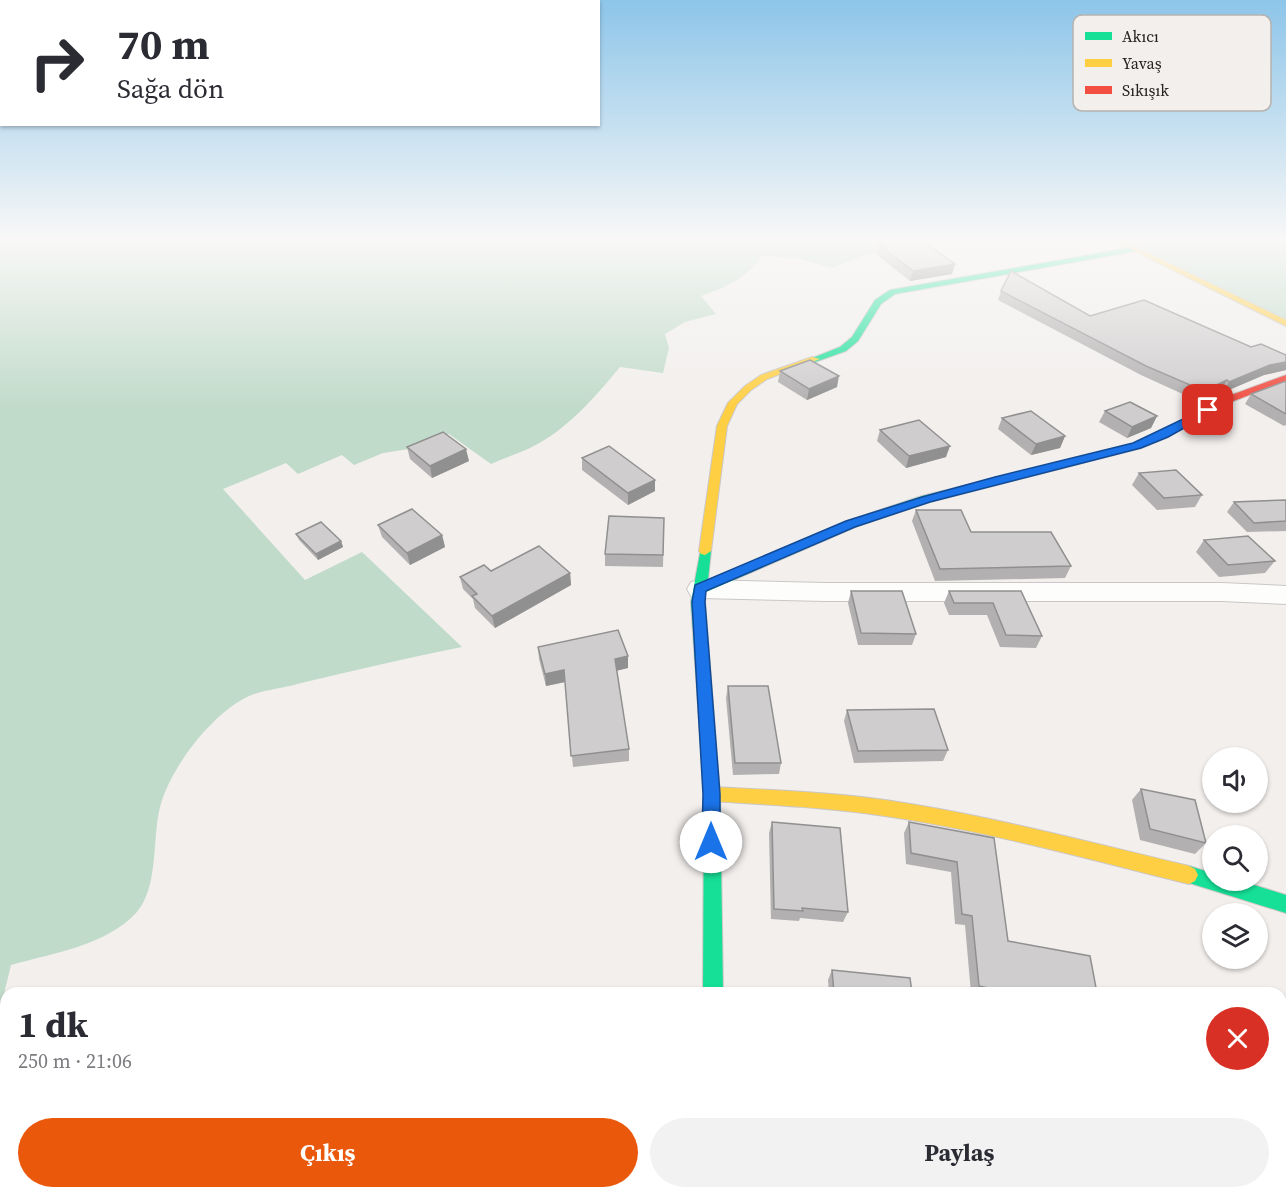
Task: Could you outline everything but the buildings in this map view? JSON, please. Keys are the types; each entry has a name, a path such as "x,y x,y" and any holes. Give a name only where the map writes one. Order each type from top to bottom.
{"street":[{"path":"713,987 712,794 698,602 722,426 733,403 748,388 772,373 843,349 855,339 878,302 887,296"},
{"path":"1230,296 1286,323"},
{"path":"700,589 788,550 883,513 999,479 1137,446 1164,435 1227,400 1286,378"},
{"path":"700,589 825,592 1222,592 1286,595"},
{"path":"712,794 851,803 996,828 1181,873 1286,904"}],"green space":[{"path":"0,296 701,296 716,314 685,322 665,334 669,348 663,373 620,367 568,423 530,448 491,464 449,434 416,448 383,453 354,465 342,455 298,474 286,463 223,489 305,580 362,552 462,647 263,691 231,707 193,745 165,792 158,819 152,877 143,903 136,913 123,924 94,941 11,965 6,987 0,987"},
{"path":"1231,296 1286,296 1286,323"}],"traffic: fast":[{"path":"815,359 843,349 855,339 878,302 887,296"},
{"path":"700,589 851,524 926,499 1059,466"},
{"path":"705,551 698,602 712,794 713,987"},
{"path":"1189,875 1286,904"}],"traffic: slow":[{"path":"1231,296 1286,323"},
{"path":"705,551 722,426 733,403 748,388 764,377 815,359"},
{"path":"712,794 839,802 886,808 996,828 1189,875"}],"traffic: jam":[{"path":"1059,466 1137,446 1164,435 1227,400 1286,378"}],"route":[{"path":"711,842 712,794 698,602 700,589 851,524 926,499 999,479 1137,446 1164,435 1208,410"}]}
